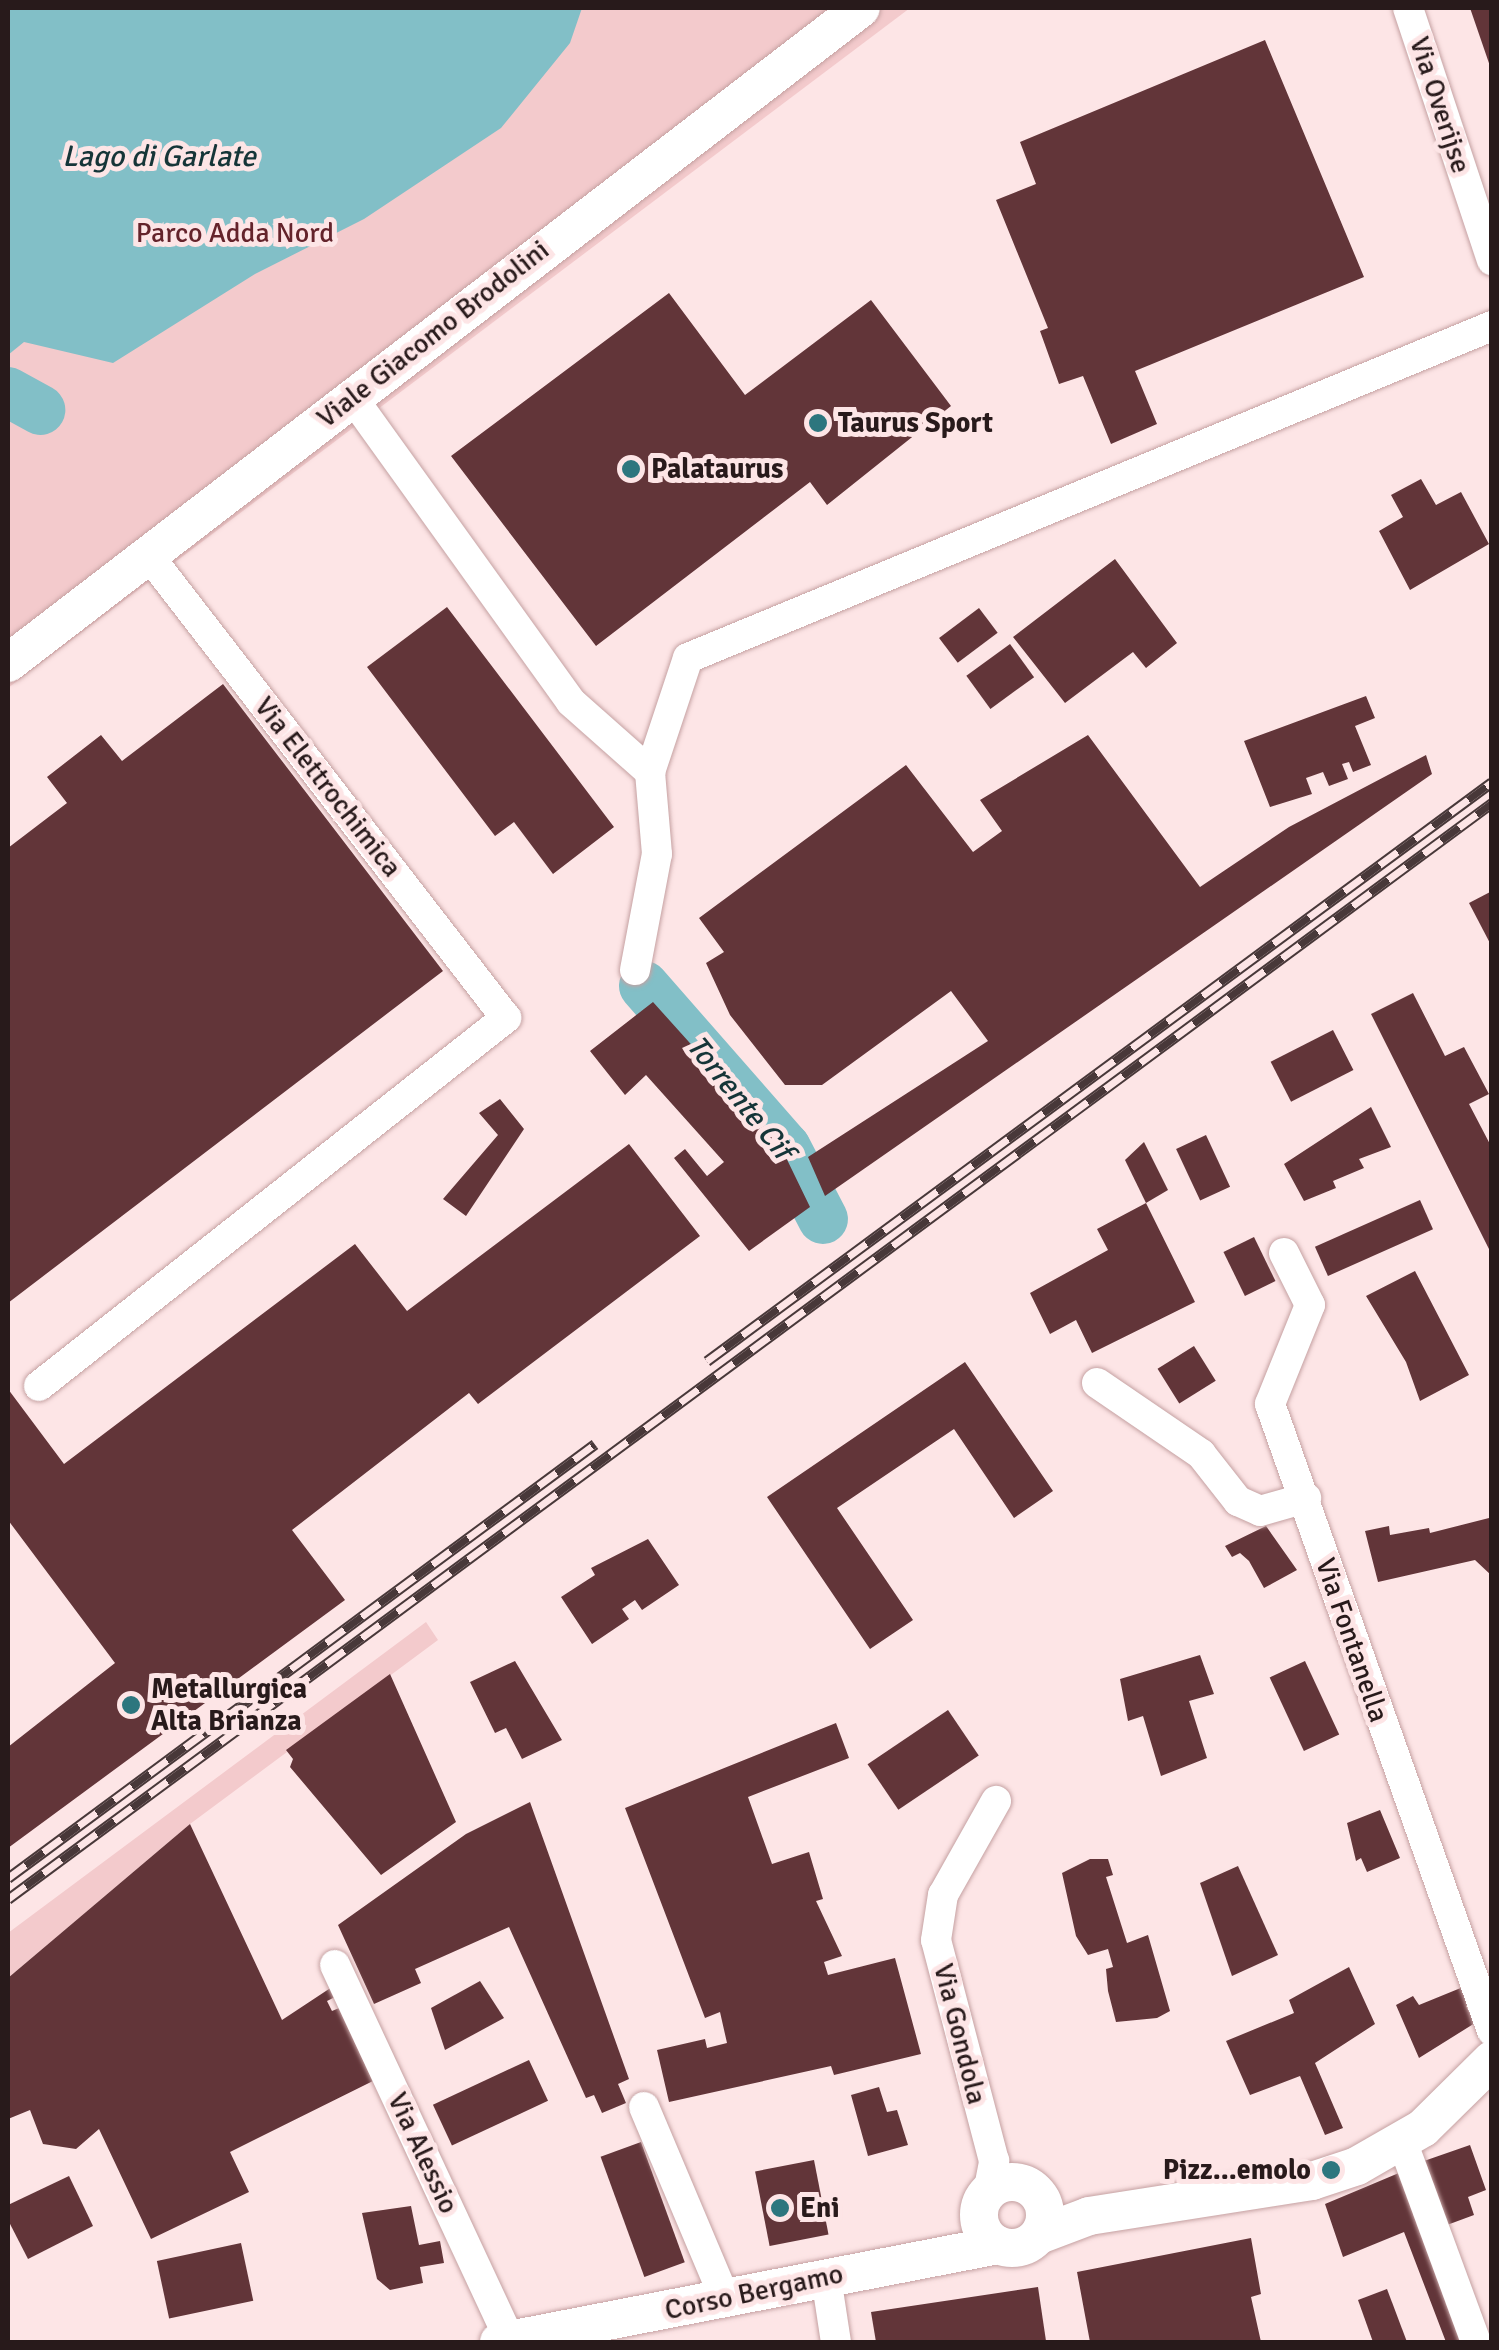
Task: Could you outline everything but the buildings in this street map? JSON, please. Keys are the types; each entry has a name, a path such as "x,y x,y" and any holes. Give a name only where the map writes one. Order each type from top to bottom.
{"main road":[{"name":"Viale Giacomo Brodolini","path":"8,663 861,8"},
{"path":"1002,2199 1089,2216 1312,2181 1357,2166 1402,2141 1492,2060"},
{"name":"Corso Bergamo","path":"505,2342 890,2264 958,2236 1002,2199 1020,2248 1039,2235 1089,2216"}],"street":[{"name":"Via Overijse","path":"1408,8 1492,260"},
{"path":"635,970 658,854 650,772 688,658 1492,326"},
{"path":"352,397 570,702 650,772"},
{"name":"Via Elettrochimica","path":"39,1386 506,1018 150,556"},
{"name":"Via Fontanella","path":"1284,1253 1310,1305 1270,1404 1492,2031"},
{"path":"1096,1383 1201,1454 1238,1501 1260,1511 1306,1498"},
{"name":"Via Gondola","path":"996,1801 943,1895 936,1940 1002,2199"},
{"name":"Via Alessio","path":"336,1965 505,2342"},
{"path":"644,2107 725,2299"},
{"path":"1402,2141 1476,2342"},
{"path":"826,2277 836,2342"}],"green space":[{"name":"Parco Adda Nord","path":"8,8 910,8 8,688"},
{"path":"426,1622 438,1640 190,1824 8,1978 8,1933"}],"water":[{"name":"Lago di Garlate","path":"8,8 582,8 570,43 501,128 364,219 255,274 113,363 24,342 8,355"}],"waterway":[{"name":"Torrente Cif","path":"8,392 40,410"},
{"name":"Torrente Cif","path":"644,986 786,1148 823,1219"}],"railway":[{"path":"707,1361 1492,782"},
{"path":"8,1899 1492,803"},
{"path":"8,1878 595,1444"}],"place":[{"name":"Taurus Sport","path":"818,423"},
{"name":"Palataurus","path":"631,469"},
{"name":"Metallurgica Alta Brianza","path":"131,1705"},
{"name":"Pizz...emolo","path":"1331,2170"},
{"name":"Eni","path":"780,2208"}]}
